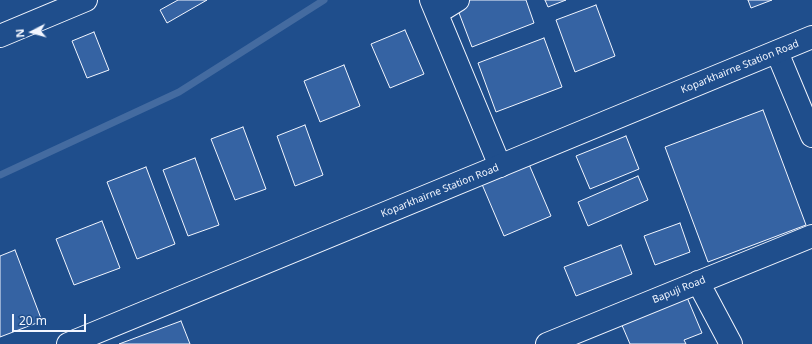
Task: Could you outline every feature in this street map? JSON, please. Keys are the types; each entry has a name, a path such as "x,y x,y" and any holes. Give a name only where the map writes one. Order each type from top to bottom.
{"street":[{"path":"0,36 86,0"},
{"path":"458,0 434,7 500,166"},
{"name":"Koparkhairne Station Road","path":"68,344 812,37"},
{"path":"778,52 812,136"},
{"name":"Bapuji Road","path":"547,344 812,236"},
{"path":"698,282 731,344"}],"building":[{"path":"178,0 207,0 167,23 160,10"},
{"path":"470,0 526,0 534,23 472,47 456,5"},
{"path":"545,0 566,0 548,7"},
{"path":"748,0 772,0 751,8"},
{"path":"596,5 615,56 575,72 556,20"},
{"path":"405,30 424,74 390,88 371,44"},
{"path":"94,32 109,70 87,78 72,41"},
{"path":"544,38 562,87 496,112 478,63"},
{"path":"344,65 360,106 320,122 304,81"},
{"path":"763,110 806,225 708,262 665,147"},
{"path":"305,125 323,175 295,186 277,136"},
{"path":"243,127 266,189 235,200 211,139"},
{"path":"626,136 639,169 590,189 576,156"},
{"path":"195,158 219,225 188,236 163,170"},
{"path":"528,162 551,216 504,236 481,182"},
{"path":"146,167 175,244 137,259 107,182"},
{"path":"638,176 648,200 588,226 578,202"},
{"path":"102,221 120,268 74,285 56,239"},
{"path":"680,223 690,252 655,265 644,236"},
{"path":"621,245 632,274 576,296 564,267"},
{"path":"15,250 42,321 0,337 0,256"},
{"path":"686,295 702,333 684,340 686,344 630,344 621,323"},
{"path":"181,321 190,344 119,344"}],"waterway":[{"path":"0,175 179,92 324,0"}]}
